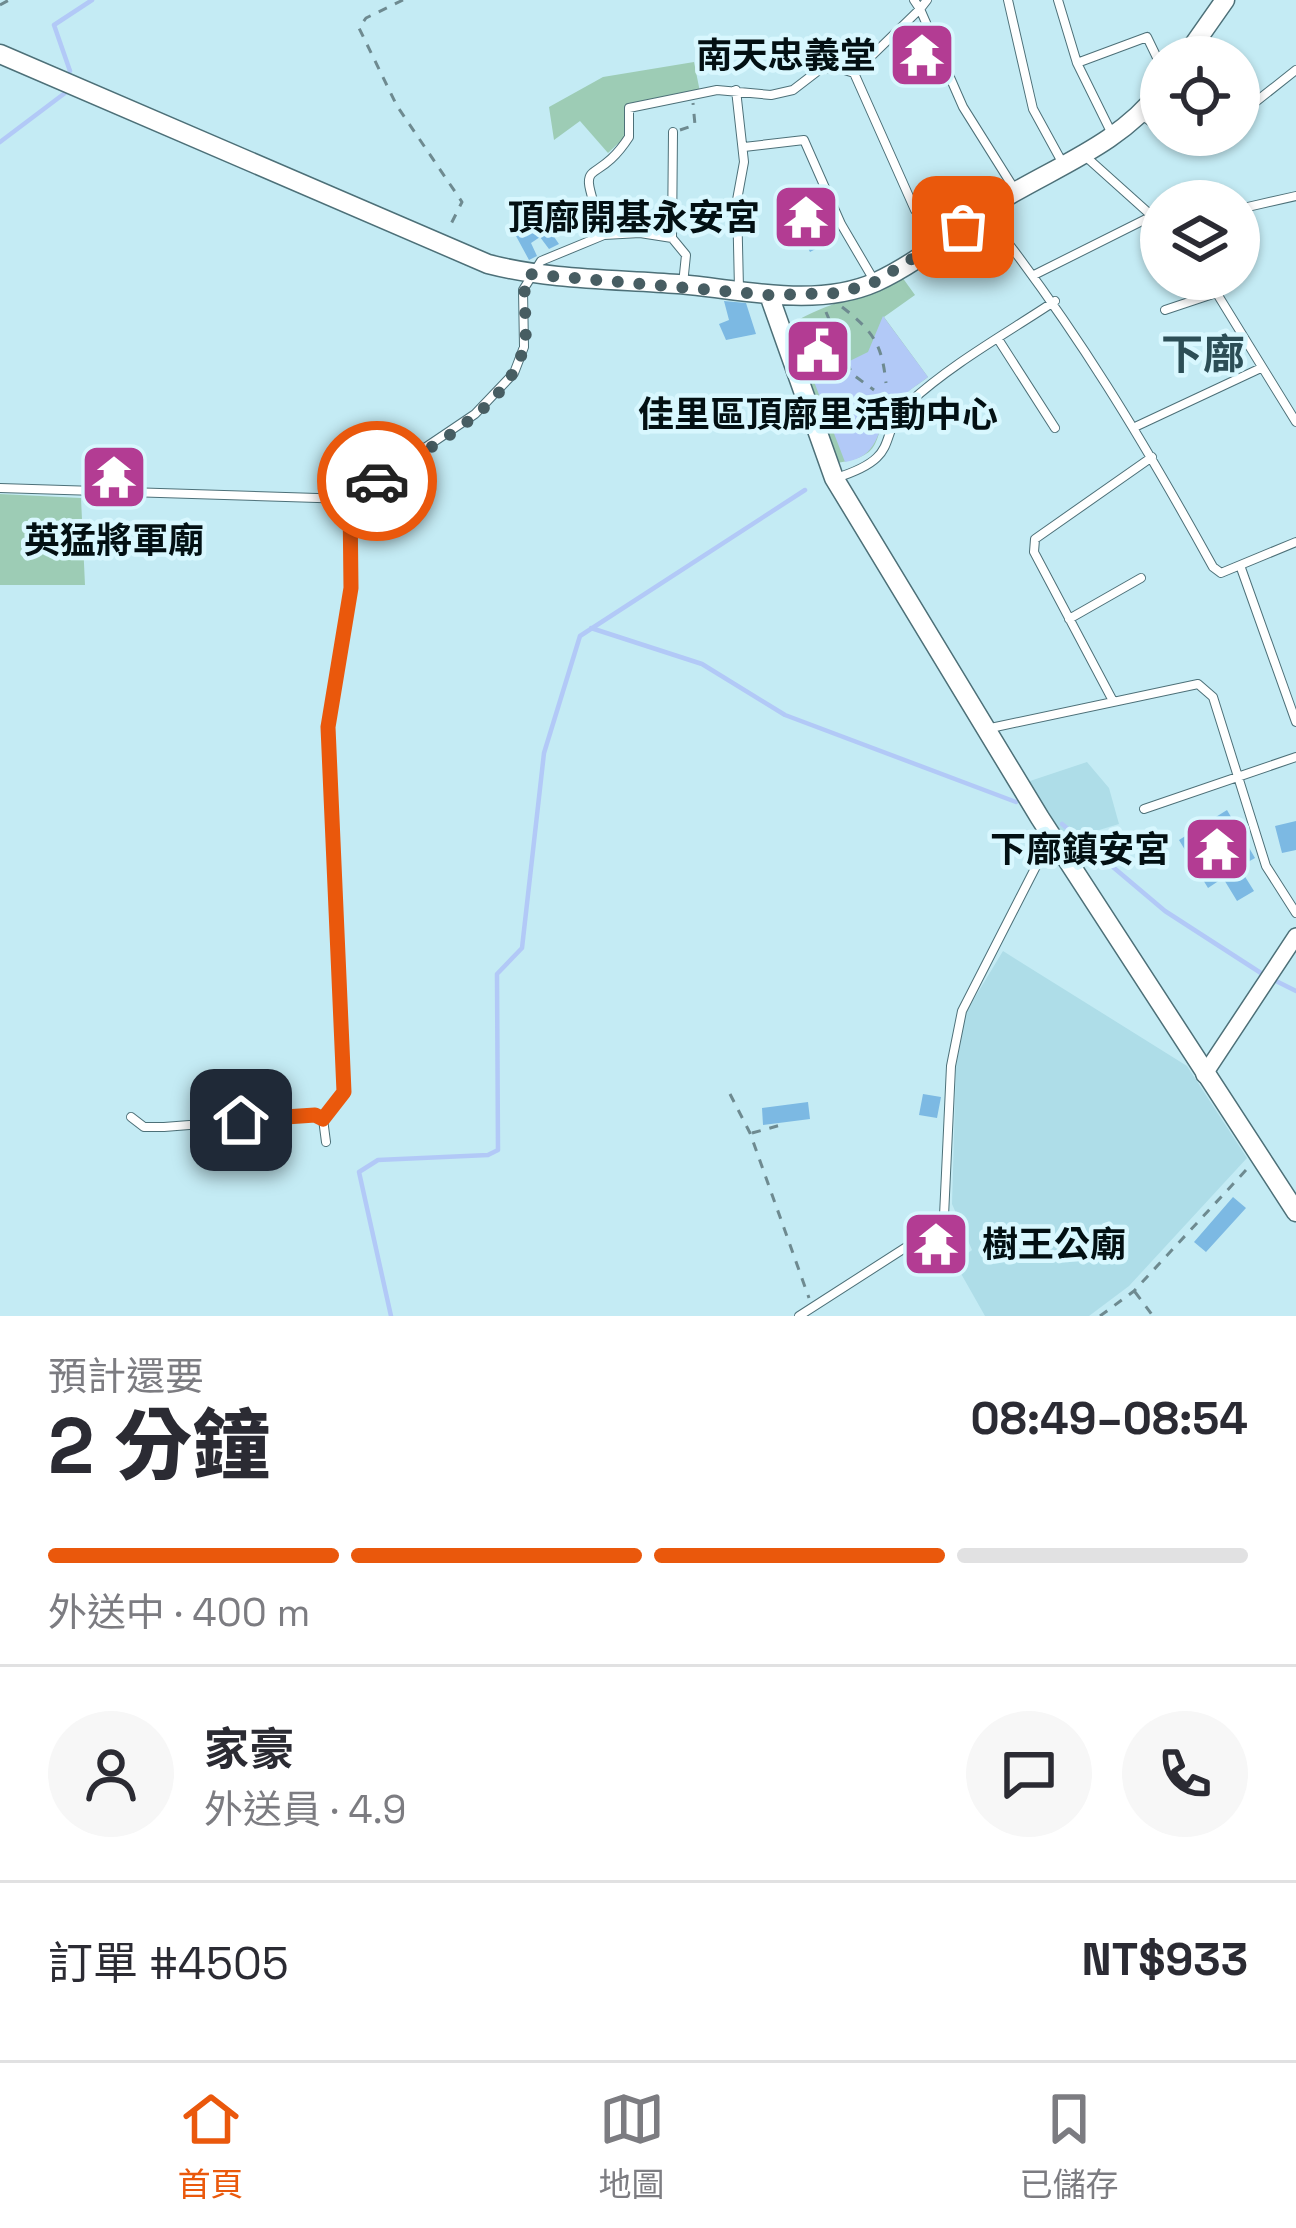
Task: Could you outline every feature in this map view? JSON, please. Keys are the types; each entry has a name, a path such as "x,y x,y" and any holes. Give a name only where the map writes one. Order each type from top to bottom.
{"street":[{"path":"1200,36 1225,0"},
{"path":"0,54 442,243 528,274 769,295 839,293 875,282 1140,118"},
{"path":"769,295 834,478 985,730 1296,1212"},
{"path":"1204,1075 1267,972 1296,936"}],"lane":[{"path":"854,73 927,0"},
{"path":"1008,0 1034,110 1064,165"},
{"path":"1058,0 1077,63 1114,137"},
{"path":"917,5 963,106 1015,192"},
{"path":"1077,63 1140,40"},
{"path":"604,235 586,181 589,171 629,137 629,108 736,89 771,95 793,90 819,70 835,67 854,73 915,211 942,243"},
{"path":"1260,98 1296,70"},
{"path":"736,89 744,147 737,200 740,292"},
{"path":"673,133 672,238 686,255 683,284"},
{"path":"744,147 804,140 841,224 875,282"},
{"path":"1083,154 1140,202"},
{"path":"1260,204 1296,196"},
{"path":"983,211 1055,301 1137,426 1213,568 1221,573 1241,568 1296,542"},
{"path":"1034,275 1140,224"},
{"path":"0,488 350,499 475,414 514,373 524,347 523,290 528,274 571,245 604,235 672,238"},
{"path":"1165,310 1195,300"},
{"path":"1220,300 1296,422"},
{"path":"834,478 861,470 882,454 909,403 1055,301"},
{"path":"998,339 1055,428"},
{"path":"1137,426 1261,368"},
{"path":"1113,701 1034,552 1036,539 1153,457"},
{"path":"326,1142 323,1119 344,1092 328,727 351,588 350,499"},
{"path":"1241,568 1296,722"},
{"path":"1070,619 1141,578"},
{"path":"985,730 1198,684 1213,698 1235,781 1266,866 1296,914"},
{"path":"1144,809 1296,757"},
{"path":"799,1316 936,1228 944,1216 951,1066 962,1012 1052,835"},
{"path":"131,1118 144,1126 164,1127 315,1115 323,1119"}],"path":[{"path":"0,5 9,0"},
{"path":"403,0 366,18 359,28 397,106 462,202 442,243"},
{"path":"673,133 695,125 693,98"},
{"path":"842,307 875,337 887,365 886,383"},
{"path":"826,312 846,365 874,390"},
{"path":"730,1094 750,1133 811,1306"},
{"path":"750,1133 782,1125"},
{"path":"1100,1316 1134,1291 1258,1156"},
{"path":"1134,1291 1153,1316"}],"shaded area":[{"path":"883,316 928,377 891,408 871,449 845,462 813,379 868,352"},
{"path":"1087,762 1109,788 1119,824 1066,840 1027,782"},
{"path":"1003,951 1187,1066 1247,1158 1129,1286 1089,1316 985,1316 955,1263 972,1250 952,1204 956,1066 966,1012"}],"green space":[{"path":"694,62 700,92 626,107 625,137 608,153 580,121 554,140 549,107 603,77"},
{"path":"902,277 915,295 884,317 928,377 892,405 870,451 837,463 786,330 806,316"},
{"path":"0,494 81,498 85,585 0,585"}],"building":[{"name":"南天忠義堂","path":"917,30 944,67 928,80 900,43"},
{"name":"頂廍開基永安宮","path":"818,187 837,226 822,233 827,243 810,252 804,240 792,246 774,209"},
{"path":"543,221 559,244 549,249 540,237 531,243 537,256 529,260 516,236"},
{"path":"724,301 746,303 756,334 726,340 719,324 729,320"},
{"name":"佳里區頂廍里活動中心","path":"829,329 839,362 808,373 796,340"},
{"name":"英猛將軍廟","path":"112,462 135,463 134,484 93,483 93,471 111,471"},
{"name":"下廍鎮安宮","path":"1227,810 1255,858 1239,867 1254,891 1237,901 1223,878 1208,888 1179,840"},
{"path":"1296,821 1296,850 1282,853 1275,826"},
{"path":"923,1094 941,1097 937,1118 919,1115"},
{"path":"808,1102 810,1119 763,1125 762,1108"},
{"path":"1233,1197 1246,1208 1206,1252 1194,1242"},
{"name":"樹王公廟","path":"949,1227 957,1241 923,1261 915,1248"}],"waterway":[{"path":"70,71 54,25 92,0"},
{"path":"0,142 65,93"},
{"path":"391,1316 359,1172 378,1160 488,1155 498,1150 497,974 522,948 544,753 580,636 805,490"},
{"path":"591,628 702,664 785,715 1016,802"},
{"path":"1062,824 1165,911 1264,975"},
{"path":"1274,980 1296,991"}],"way so far":[{"path":"377,481 475,414 514,373 524,347 523,290 528,274 769,295 839,293 875,282 963,227"}],"place":[{"name":"南天忠義堂","path":"922,55"},
{"name":"頂廍開基永安宮","path":"806,217"},
{"name":"佳里區頂廍里活動中心","path":"818,351"},
{"name":"英猛將軍廟","path":"114,477"},
{"name":"下廍鎮安宮","path":"1217,849"},
{"name":"樹王公廟","path":"936,1244"}],"district":[{"name":"下廍","path":"1203,354"}],"route":[{"path":"241,1120 315,1115 323,1119 335,1110 344,1092 328,727 351,588 350,499 377,481"}]}
